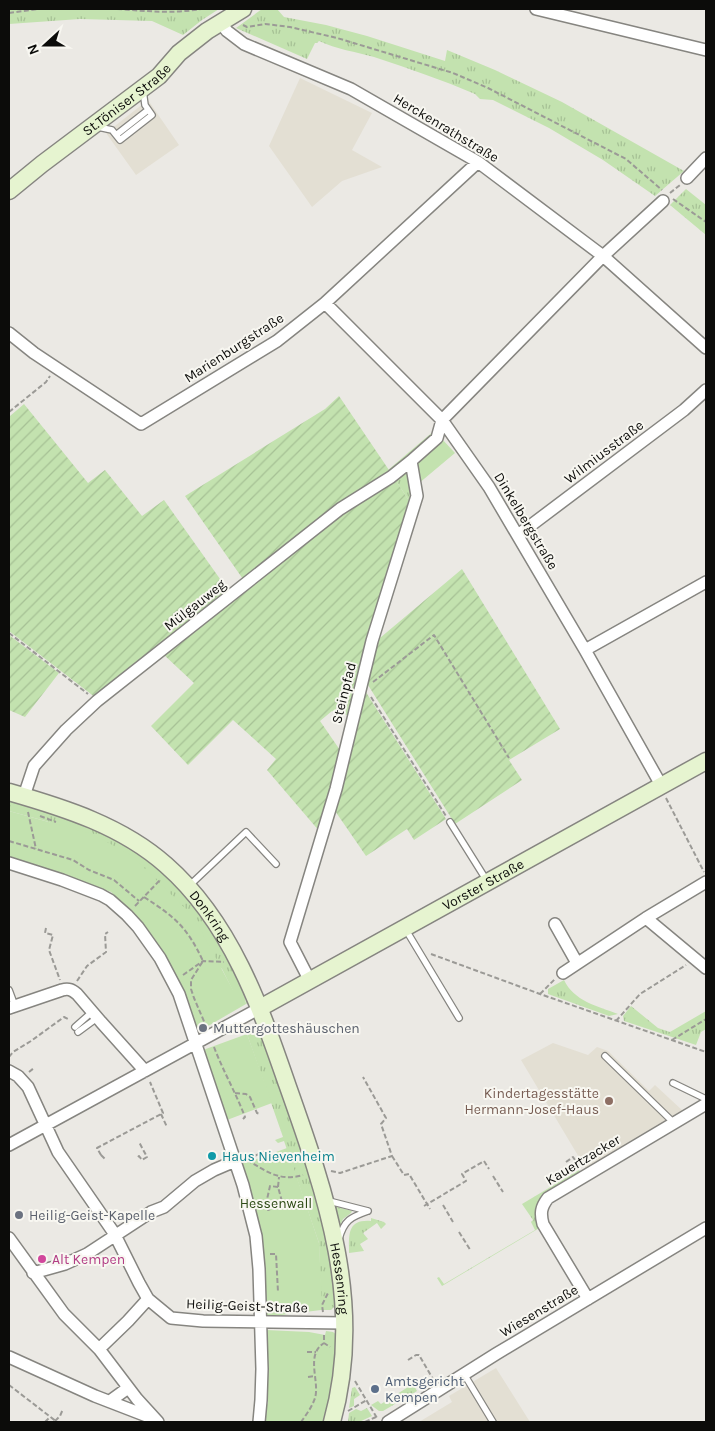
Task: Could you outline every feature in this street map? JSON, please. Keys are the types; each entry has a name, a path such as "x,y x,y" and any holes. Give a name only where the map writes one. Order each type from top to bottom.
{"main road":[{"name":"St.Töniser Straße","path":"9,191 159,76 179,53 220,22 241,16"},
{"name":"Vorster Straße","path":"260,1008 706,761"},
{"name":"Donkring","path":"21,799 82,815 116,831 167,865 188,887 224,936 243,970 260,1008 306,1137"},
{"name":"Hessenring","path":"306,1137 326,1200 342,1289 344,1323 342,1378 332,1422"}],"street":[{"path":"536,9 706,50"},
{"name":"Herckenrathstraße","path":"220,22 227,31 244,44 351,89 478,162 603,256 706,348"},
{"path":"687,178 706,158"},
{"name":"Marienburgstraße","path":"9,333 34,353 140,424 277,341 325,303 478,162"},
{"path":"411,461 437,438 442,420 603,256 666,198"},
{"name":"Dinkelbergstraße","path":"325,303 442,420 490,487 661,785"},
{"name":"Wilmiusstraße","path":"518,536 684,410 706,390"},
{"name":"Steinpfad","path":"310,981 290,942 336,789 364,686 372,641 417,496 411,461"},
{"name":"Mülgauweg","path":"21,799 34,766 66,730 98,702 340,509 391,477 411,461"},
{"path":"585,650 706,582"},
{"path":"9,863 62,880 110,900 127,915 148,942 174,982 185,1007 249,1207 258,1253 262,1369 258,1422"},
{"path":"563,973 646,918 706,882"},
{"path":"646,918 706,968"},
{"path":"555,924 577,963"},
{"path":"12,1007 67,990 77,994 145,1071"},
{"path":"9,1145 260,1008"},
{"name":"Heilig-Geist-Straße","path":"9,1071 18,1076 28,1087 58,1152 106,1219 148,1299 171,1318 203,1321 344,1323"},
{"name":"Kauertzacker","path":"588,1299 543,1224 541,1210 548,1198 706,1104"},
{"path":"33,1273 77,1259 151,1212 164,1207 190,1184 214,1170 235,1162"},
{"name":"Wiesenstraße","path":"388,1422 706,1228"},
{"path":"9,1238 64,1314 99,1349 128,1388 156,1420"},
{"path":"99,1349 148,1299"},
{"path":"9,1357 156,1420"},
{"path":"110,1401 128,1388"}],"lane":[{"path":"93,125 112,130 120,140 152,115 145,105 143,88"},
{"path":"450,822 488,883"},
{"path":"188,887 246,832 276,864"},
{"path":"405,928 459,1018"},
{"path":"9,990 12,1007"},
{"path":"76,1030 95,1015"},
{"path":"605,1056 674,1123"},
{"path":"673,1083 706,1099"},
{"path":"326,1200 368,1211 354,1216 346,1222 340,1232 336,1248"},
{"path":"464,1374 493,1422"}],"path":[{"path":"9,13 40,9"},
{"path":"117,9 154,12 201,9"},
{"path":"241,16 248,28 265,24 290,27 338,38 453,73 488,88 626,159 666,198 706,222"},
{"path":"666,198 687,178"},
{"path":"9,412 46,382 55,367"},
{"path":"9,633 98,702"},
{"path":"450,822 364,686 434,635 509,758"},
{"path":"661,785 706,876"},
{"path":"21,799 30,820 36,849"},
{"path":"39,816 57,822"},
{"path":"9,841 73,860 89,870 114,880 140,902"},
{"path":"127,915 161,879 165,884"},
{"path":"144,897 179,922 190,937 203,961"},
{"path":"46,928 45,933 53,935 49,950 61,982 67,990 87,966 106,952 105,934 108,932"},
{"path":"430,954 706,1052"},
{"path":"616,1021 640,994 695,959"},
{"path":"203,961 191,980 191,989 221,1066 235,1092 245,1117 243,1120"},
{"path":"174,982 203,961 226,962"},
{"path":"540,994 563,973"},
{"path":"9,1057 13,1052 64,1017 67,1020 74,1020 95,1015"},
{"path":"672,1040 706,1019"},
{"path":"106,1158 101,1155 97,1148 164,1113 145,1071"},
{"path":"363,1077 386,1118 382,1124 392,1156 404,1175 409,1174 430,1209"},
{"path":"235,1092 248,1095 252,1099 257,1113 260,1114"},
{"path":"161,1114 167,1127"},
{"path":"138,1156 142,1160 147,1157 139,1142"},
{"path":"264,1152 246,1159 269,1173 279,1177 291,1178 323,1169 340,1173 392,1156"},
{"path":"566,1162 573,1157 585,1176"},
{"path":"424,1206 466,1181 462,1174 484,1161 489,1169"},
{"path":"493,1176 503,1192"},
{"path":"278,1187 270,1186 266,1204 268,1210 283,1205 278,1187 279,1177"},
{"path":"443,1205 453,1222"},
{"path":"459,1232 471,1251"},
{"path":"266,1254 276,1254 278,1292"},
{"path":"324,1343 322,1305 330,1289"},
{"path":"324,1343 328,1344 332,1350"},
{"path":"301,1422 312,1406 315,1376 314,1360 320,1345 324,1343"},
{"path":"307,1352 316,1352"},
{"path":"408,1360 419,1355 440,1390"},
{"path":"350,1375 379,1422"},
{"path":"308,1377 315,1376"},
{"path":"9,1385 56,1422 63,1409"},
{"path":"347,1411 367,1400"},
{"path":"45,1422 50,1416"},
{"path":"365,1422 376,1417"}],"shaded area":[{"path":"300,78 372,113 352,150 382,167 342,181 312,207 269,146"},
{"path":"148,100 179,145 136,175 106,133"},
{"name":"Kindertagesstätte Hermann-Josef-Haus","path":"553,1043 588,1055 597,1047 608,1051 649,1091 655,1085 683,1111 586,1169 521,1060"},
{"path":"496,1368 530,1422 419,1422 452,1402 449,1396"}],"green space":[{"path":"9,9 219,9 183,35 152,21 80,19 9,24"},
{"path":"262,9 277,9 284,17 326,25 367,36 445,61 447,50 495,70 562,102 684,171 655,196 603,160 549,128 493,100 480,99 475,94 425,74 319,41 315,43 307,59 236,28"},
{"path":"686,189 706,205 706,235 670,205"},
{"path":"339,396 391,473 245,582 185,496 325,409"},
{"path":"24,404 88,483 105,470 142,516 164,500 230,593 96,698 9,631 9,417"},
{"path":"435,430 437,432 391,473 388,470"},
{"path":"442,439 455,453 418,484 414,462"},
{"path":"407,469 414,495 411,504 395,479"},
{"path":"395,479 411,504 351,716 332,711 320,721 342,753 320,832 267,770 276,759 233,720 188,765 151,726 194,683 163,654 342,512"},
{"path":"462,569 560,729 509,760 522,780 455,824 368,685 365,687 374,643"},
{"path":"9,635 59,673 25,717 9,710"},
{"path":"364,689 446,819 414,840 407,829 366,856 333,808"},
{"path":"9,797 101,830 164,871 204,916 250,1001 246,1004 246,997 233,991 222,969 49,822 9,811"},
{"path":"9,811 92,834 131,855 193,916 233,990 237,989 243,994 246,1004 196,1033 156,944 134,915 111,892 9,857"},
{"path":"564,980 568,987 580,998 618,1014 609,1016 548,994 548,989"},
{"path":"631,1006 658,1028 670,1032 706,1011 706,1029 701,1032 696,1045 624,1021 623,1016"},
{"path":"263,1031 324,1217 336,1305 331,1310 321,1310 319,1243 284,1141 278,1143 275,1140 283,1137 247,1034"},
{"path":"247,1034 272,1103 227,1120 203,1050"},
{"name":"Hessenwall","path":"287,1148 319,1243 322,1305 321,1310 265,1317 239,1155 246,1152 254,1160"},
{"path":"579,1170 580,1172 561,1183 549,1194 541,1227 442,1286 437,1278 439,1277 444,1284 535,1230 531,1222 533,1220 522,1204"},
{"path":"334,1206 352,1211 343,1219 339,1228"},
{"path":"371,1218 386,1224 381,1229 377,1223 363,1233 368,1239 360,1244 364,1251 349,1253 349,1240 353,1226 363,1221 371,1221"},
{"path":"266,1330 309,1332 325,1335 326,1331 337,1335 339,1345 326,1422 263,1422 265,1420 264,1411 268,1403"},
{"path":"413,1384 417,1391 383,1411 379,1411 371,1405 378,1401 381,1404"},
{"path":"355,1387 360,1395 354,1399 354,1406 349,1408 352,1388"},
{"path":"367,1408 372,1416 359,1422 348,1422 349,1413 356,1409 361,1411"}],"place":[{"name":"Muttergotteshäuschen","path":"203,1028"},
{"name":"Kindertagesstätte Hermann-Josef-Haus","path":"609,1101"},
{"name":"Haus Nievenheim","path":"212,1156"},
{"name":"Heilig-Geist-Kapelle","path":"19,1215"},
{"name":"Alt Kempen","path":"42,1259"},
{"name":"Amtsgericht Kempen","path":"375,1389"}]}
